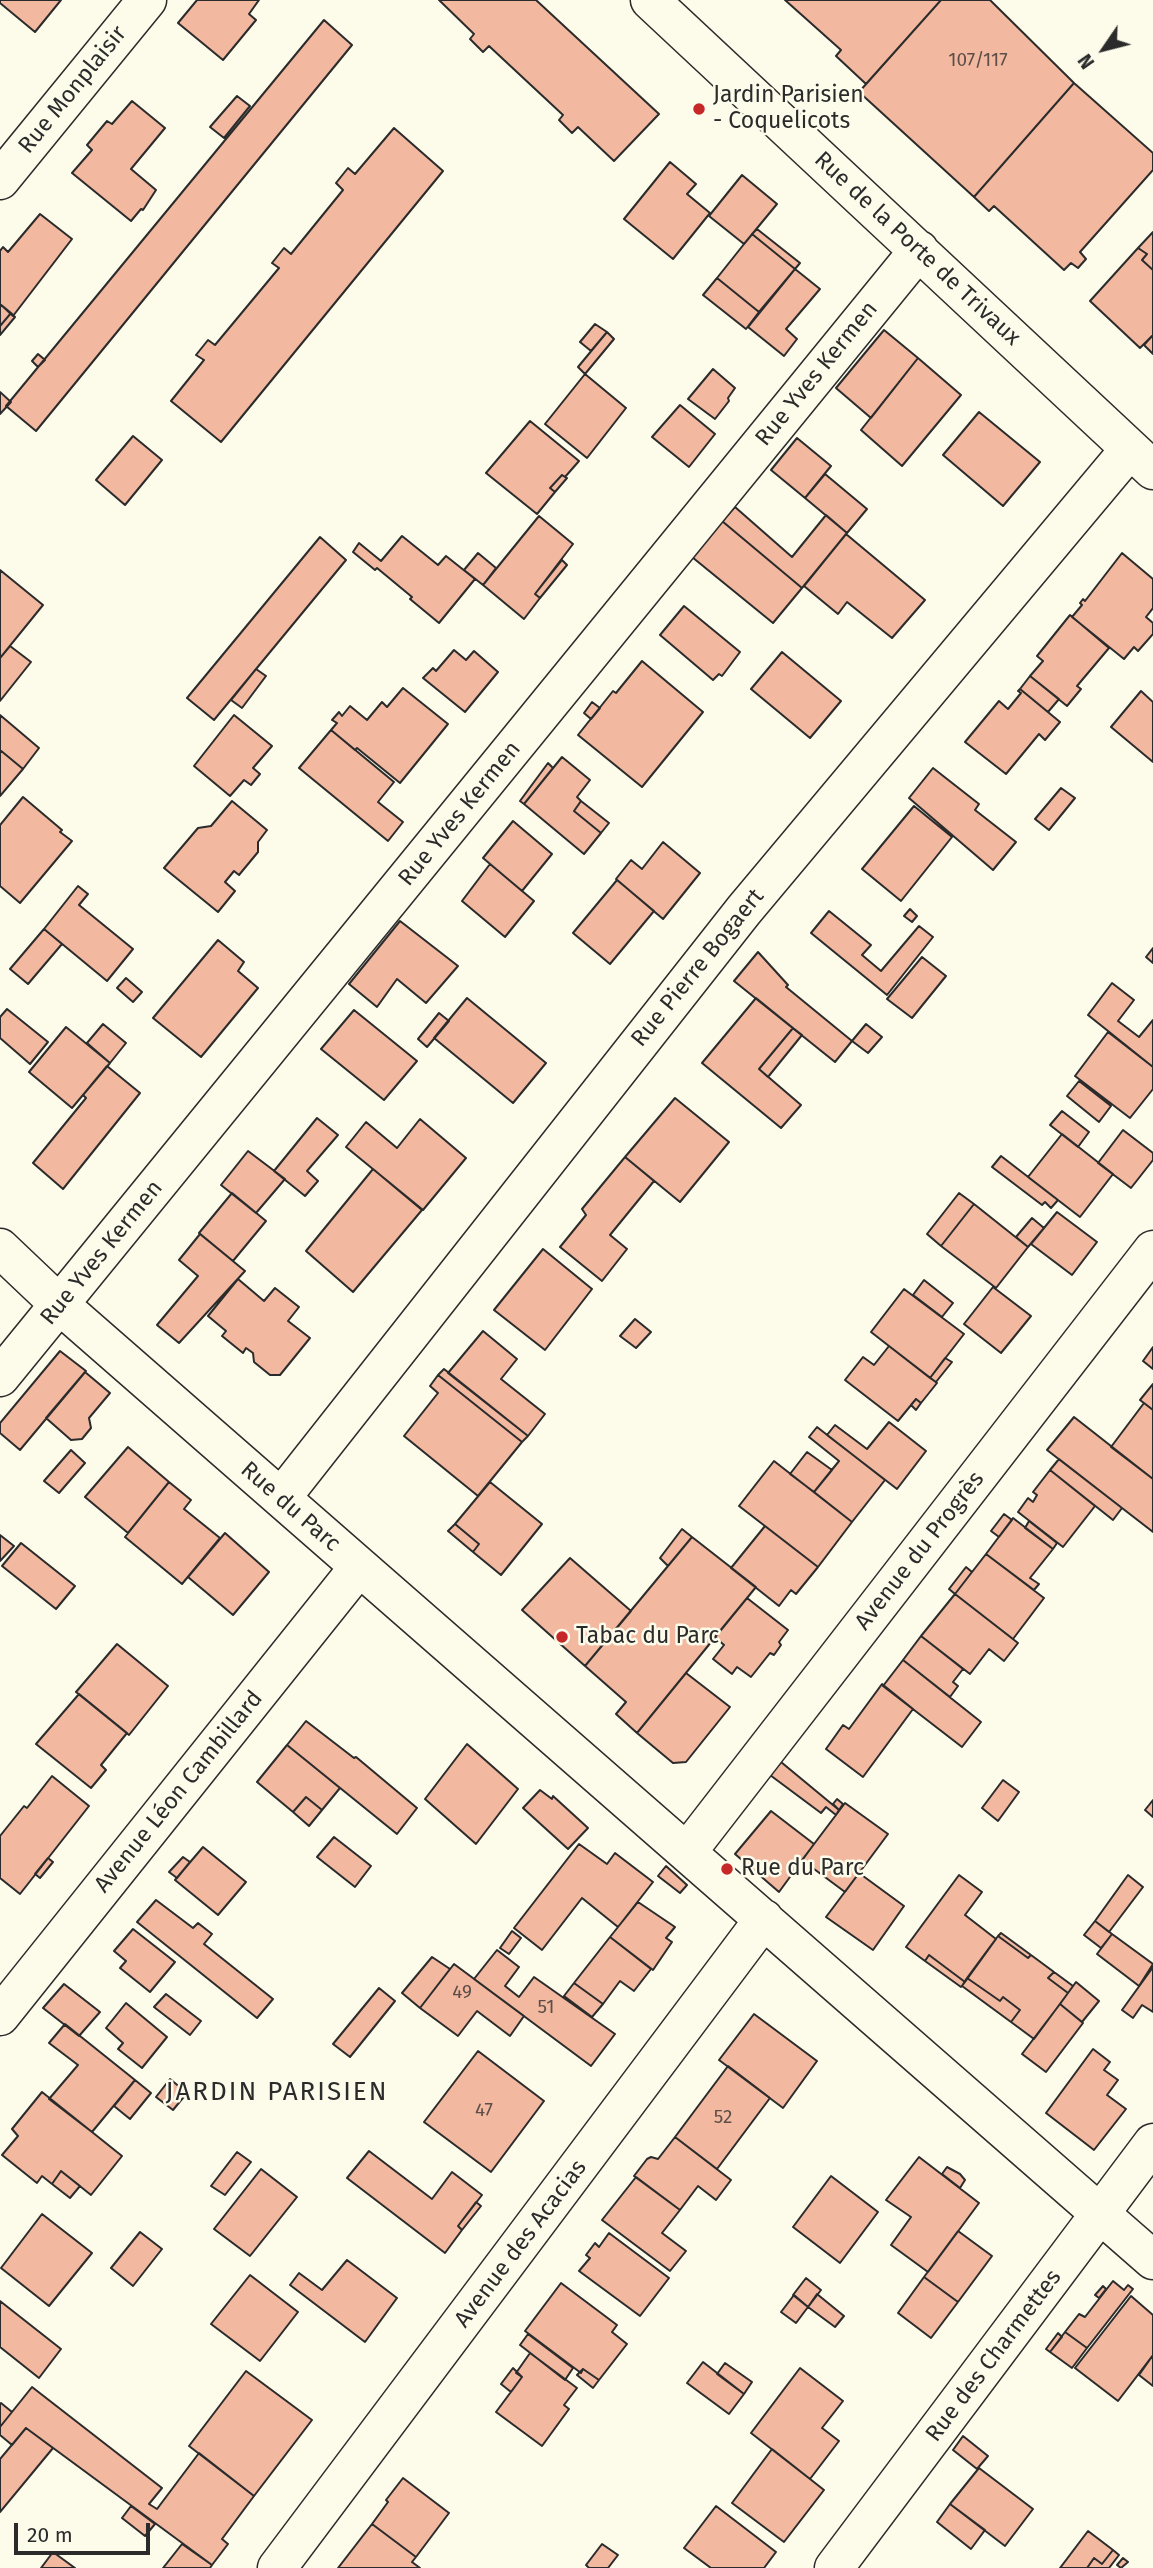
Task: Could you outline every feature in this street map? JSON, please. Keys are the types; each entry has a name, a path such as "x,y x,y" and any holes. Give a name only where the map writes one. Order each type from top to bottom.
{"street":[{"name":"Rue Monplaisir","path":"0,180 146,0"},
{"name":"Rue de la Porte de Trivaux","path":"650,0 1141,460"},
{"name":"Rue Yves Kermen","path":"0,1377 919,250"},
{"name":"Rue Pierre Bogaert","path":"281,1498 744,910 1141,460"},
{"name":"Rue du Parc","path":"0,1248 60,1305 1153,2260"},
{"name":"Avenue du Progrès","path":"687,1852 1153,1250"},
{"name":"Avenue Léon Cambillard","path":"0,2016 359,1567"},
{"name":"Avenue des Acacias","path":"277,2568 764,1919"},
{"name":"Rue des Charmettes","path":"834,2568 1153,2143"}],"building":[{"path":"0,0 61,0 35,32 0,3"},
{"path":"197,0 259,0 249,14 256,20 223,60 178,23"},
{"path":"439,0 536,0 659,114 614,161 578,127 572,133 559,120 563,115 489,46 483,52 470,39 474,34"},
{"path":"785,0 941,0 866,84 836,56 841,50"},
{"path":"941,0 990,0 1074,83 974,197 859,92"},
{"path":"324,20 352,45 36,431 6,406"},
{"path":"1074,83 1153,153 1153,170 1080,252 1086,259 1078,268 1071,263 1064,270 994,206 989,211 974,197"},
{"path":"237,96 250,106 224,138 210,127"},
{"path":"132,101 165,128 131,169 156,190 143,210 131,221 72,173 92,150 87,145 107,121 112,124"},
{"path":"394,128 443,171 221,442 171,401 204,360 196,355 208,340 215,345 279,268 272,263 284,248 291,254 343,190 336,183 348,168 355,174"},
{"path":"670,162 696,184 687,194 710,213 673,259 624,219"},
{"path":"742,175 777,204 744,244 709,216"},
{"path":"40,214 72,239 13,316 0,304 0,251 3,247 8,252"},
{"path":"757,229 800,263 795,269 752,234"},
{"path":"1153,232 1153,270 1142,260 1147,254 1138,248"},
{"path":"752,234 795,269 759,312 717,278"},
{"path":"1138,248 1147,254 1142,260 1153,270 1153,335 1140,348 1090,301"},
{"path":"795,269 820,289 786,329 797,339 784,356 748,327"},
{"path":"717,278 759,312 746,329 703,295"},
{"path":"0,304 11,313 0,326"},
{"path":"11,313 15,317 0,335 0,326"},
{"path":"595,324 607,332 591,351 580,342"},
{"path":"884,330 918,358 871,418 836,388"},
{"path":"607,332 614,339 585,374 578,367"},
{"path":"1153,335 1153,354 1144,345"},
{"path":"38,354 45,360 38,367 32,361"},
{"path":"918,358 961,395 902,466 861,430"},
{"path":"713,369 735,388 715,419 688,399"},
{"path":"585,374 626,408 587,458 545,424"},
{"path":"0,392 11,402 0,414"},
{"path":"680,405 715,434 689,467 652,437"},
{"path":"979,412 1040,462 1003,506 943,455"},
{"path":"530,421 579,461 565,477 562,475 550,488 555,492 537,514 486,473"},
{"path":"133,436 162,460 125,505 96,480"},
{"path":"797,438 831,466 805,498 771,470"},
{"path":"825,474 867,509 847,533 805,498"},
{"path":"562,475 567,478 555,492 550,488"},
{"path":"735,507 792,557 826,515 847,533 802,588 722,521"},
{"path":"539,516 573,544 535,594 540,598 524,619 483,585"},
{"path":"722,521 802,588 773,623 692,557"},
{"path":"846,534 925,600 892,638 847,602 838,614 804,586"},
{"path":"402,536 438,565 446,556 475,579 439,623 377,568 375,570 353,552 359,543 381,561"},
{"path":"320,537 346,560 214,720 187,698"},
{"path":"478,553 496,568 483,585 464,570"},
{"path":"1122,553 1153,579 1153,608 1146,617 1153,623 1153,634 1138,651 1134,647 1124,659 1072,617 1082,605 1080,603 1083,599 1085,601"},
{"path":"562,560 567,565 540,598 535,594"},
{"path":"0,570 43,605 0,658"},
{"path":"684,606 740,652 722,676 719,674 713,680 660,635"},
{"path":"1070,615 1109,648 1077,686 1081,689 1067,706 1030,676 1043,661 1037,656"},
{"path":"10,646 31,662 0,701 0,658"},
{"path":"454,650 466,660 474,651 498,672 465,712 423,678 433,668 436,671"},
{"path":"782,652 841,701 810,738 751,689"},
{"path":"642,661 703,712 642,787 578,735 613,691 616,693"},
{"path":"256,669 266,676 242,708 231,700"},
{"path":"1030,676 1059,699 1048,712 1020,689"},
{"path":"403,688 448,724 400,783 331,730 337,723 332,720 339,712 342,716 350,706 367,720 382,702 387,707"},
{"path":"1020,689 1060,722 1045,740 1039,734 1006,774 965,742 999,701 1008,709 1021,693 1018,691"},
{"path":"1141,691 1153,702 1153,762 1111,727"},
{"path":"592,702 600,708 591,719 584,713"},
{"path":"0,715 39,748 23,769 0,750"},
{"path":"234,715 272,746 253,768 260,774 251,785 244,780 230,796 194,766"},
{"path":"331,730 394,782 378,802 403,822 388,841 299,768"},
{"path":"0,750 23,769 0,796"},
{"path":"562,757 590,780 577,797 581,801 574,811 601,833 584,854 524,804"},
{"path":"548,763 553,768 524,804 520,801"},
{"path":"933,768 979,804 975,810 1016,842 993,870 909,798"},
{"path":"1061,788 1075,798 1049,830 1035,819"},
{"path":"23,797 72,841 20,903 0,886 0,825"},
{"path":"232,801 267,830 258,842 258,852 239,875 234,871 225,882 235,891 218,912 164,868 198,828 211,826"},
{"path":"581,801 609,823 601,833 574,811"},
{"path":"914,806 952,837 901,901 862,869"},
{"path":"513,821 552,854 522,891 483,858"},
{"path":"663,842 700,873 663,919 616,879 631,860 642,869"},
{"path":"490,864 534,901 505,937 462,901"},
{"path":"617,880 654,911 610,964 573,933"},
{"path":"78,886 88,894 79,905 133,949 107,981 44,929"},
{"path":"910,909 917,916 912,922 904,916"},
{"path":"829,911 871,945 862,955 881,971 919,926 933,937 887,995 811,933"},
{"path":"400,921 458,966 426,1003 397,979 377,1007 349,984"},
{"path":"44,929 62,944 28,984 10,969"},
{"path":"218,940 244,962 238,971 258,988 201,1057 153,1018"},
{"path":"1153,948 1153,963 1146,957"},
{"path":"758,952 788,985 786,987 852,1041 835,1062 734,981"},
{"path":"922,957 946,976 912,1018 887,999"},
{"path":"126,978 142,992 133,1002 117,988"},
{"path":"1112,983 1134,1000 1118,1021 1139,1037 1153,1020 1153,1067 1088,1015"},
{"path":"467,998 546,1063 513,1103 434,1038"},
{"path":"756,998 793,1028 759,1069 801,1105 781,1128 702,1063"},
{"path":"7,1009 48,1042 30,1064 0,1038 0,1017"},
{"path":"354,1010 417,1061 384,1100 321,1049"},
{"path":"439,1013 449,1021 427,1047 418,1039"},
{"path":"103,1024 126,1043 110,1063 87,1043"},
{"path":"866,1024 882,1037 868,1053 852,1041"},
{"path":"66,1027 110,1063 72,1108 29,1072"},
{"path":"793,1028 802,1035 768,1077 759,1069"},
{"path":"1108,1032 1153,1067 1153,1089 1130,1118 1075,1076"},
{"path":"107,1066 140,1093 63,1189 33,1163 86,1098 83,1095"},
{"path":"1079,1081 1111,1106 1099,1122 1067,1096"},
{"path":"675,1098 729,1142 680,1202 625,1157"},
{"path":"1062,1111 1089,1132 1078,1147 1050,1125"},
{"path":"317,1118 338,1135 307,1171 318,1181 305,1196 274,1171"},
{"path":"420,1119 466,1158 423,1210 346,1147 366,1122 397,1148"},
{"path":"1123,1130 1153,1153 1153,1160 1131,1188 1098,1163"},
{"path":"1062,1134 1113,1174 1080,1217 1028,1177"},
{"path":"248,1151 285,1179 256,1213 221,1185"},
{"path":"1001,1156 1058,1200 1051,1208 1045,1202 1042,1205 992,1167"},
{"path":"625,1157 654,1181 610,1235 627,1249 602,1281 560,1247 586,1215 582,1209"},
{"path":"373,1169 422,1210 353,1292 306,1251"},
{"path":"232,1193 266,1221 233,1261 199,1233"},
{"path":"959,1193 974,1204 941,1246 927,1234"},
{"path":"974,1204 1028,1247 996,1288 941,1246"},
{"path":"1057,1212 1097,1242 1072,1275 1031,1244"},
{"path":"1032,1218 1044,1228 1028,1247 1016,1237"},
{"path":"200,1234 245,1271 179,1343 157,1325 198,1276 179,1260"},
{"path":"543,1249 592,1289 545,1350 494,1310"},
{"path":"238,1279 264,1301 275,1288 299,1307 288,1321 310,1338 280,1375 270,1375 254,1362 253,1353 246,1348 243,1353 222,1336 226,1331 208,1316"},
{"path":"924,1280 953,1303 942,1317 913,1295"},
{"path":"993,1287 1031,1316 1001,1353 964,1324"},
{"path":"904,1289 964,1334 930,1378 871,1332"},
{"path":"635,1319 651,1332 636,1348 620,1336"},
{"path":"483,1331 517,1359 501,1379 545,1414 528,1436 448,1373"},
{"path":"889,1346 937,1383 921,1403 916,1399 898,1421 845,1380 863,1357 874,1365"},
{"path":"1153,1347 1153,1369 1143,1361"},
{"path":"60,1351 86,1371 20,1450 0,1433 0,1423"},
{"path":"945,1358 952,1362 936,1382 930,1378"},
{"path":"444,1369 528,1436 522,1442 438,1375"},
{"path":"85,1372 110,1393 89,1418 91,1428 82,1439 71,1440 46,1418"},
{"path":"438,1375 522,1442 478,1496 404,1436 438,1393 430,1386"},
{"path":"1153,1384 1153,1410 1140,1400"},
{"path":"916,1399 921,1403 916,1410 911,1405"},
{"path":"1144,1403 1153,1410 1153,1479 1111,1447"},
{"path":"1074,1417 1153,1479 1153,1532 1047,1450"},
{"path":"889,1422 926,1451 897,1489 827,1435 835,1425 867,1449"},
{"path":"817,1427 885,1480 852,1522 814,1492 839,1461 809,1437"},
{"path":"128,1447 169,1482 128,1533 85,1497"},
{"path":"71,1450 85,1463 59,1493 44,1481"},
{"path":"807,1452 832,1470 814,1492 790,1474"},
{"path":"1059,1459 1122,1508 1113,1520 1050,1470"},
{"path":"774,1461 852,1522 818,1567 739,1506"},
{"path":"1050,1470 1095,1506 1063,1547 1018,1512 1028,1498 1033,1502 1037,1495 1033,1492"},
{"path":"169,1482 191,1500 184,1509 220,1538 182,1584 125,1537"},
{"path":"490,1482 542,1524 501,1575 473,1552 479,1544 455,1524"},
{"path":"1004,1514 1012,1520 999,1537 991,1531"},
{"path":"1013,1518 1053,1549 1030,1578 1039,1584 1034,1590 986,1554"},
{"path":"1029,1521 1057,1543 1053,1549 1025,1528"},
{"path":"455,1524 479,1544 473,1552 448,1531"},
{"path":"765,1526 818,1567 796,1594 791,1590 779,1606 731,1568"},
{"path":"682,1529 692,1537 668,1566 660,1558"},
{"path":"225,1533 269,1572 233,1615 188,1577"},
{"path":"0,1535 14,1546 0,1561"},
{"path":"692,1537 756,1587 637,1733 616,1714 626,1702 585,1666"},
{"path":"21,1543 75,1586 56,1609 2,1566"},
{"path":"986,1554 1044,1598 1013,1639 955,1594"},
{"path":"570,1558 631,1611 585,1666 522,1610"},
{"path":"966,1567 972,1572 955,1594 949,1589"},
{"path":"955,1594 1018,1643 1004,1661 989,1649 970,1674 921,1636"},
{"path":"747,1598 788,1630 774,1655 770,1653 751,1677 737,1667 732,1674 713,1659 724,1645 715,1637"},
{"path":"921,1636 963,1669 953,1682 958,1686 950,1697 903,1660"},
{"path":"117,1644 168,1686 129,1735 76,1692"},
{"path":"903,1660 981,1722 962,1747 883,1686"},
{"path":"686,1673 730,1707 686,1762 673,1763 637,1733"},
{"path":"882,1684 913,1709 863,1777 826,1749 843,1725 849,1729"},
{"path":"79,1694 127,1733 101,1765 106,1770 91,1788 36,1744"},
{"path":"306,1721 356,1757 417,1808 397,1834 287,1745"},
{"path":"467,1744 518,1789 476,1844 425,1799"},
{"path":"287,1745 340,1788 322,1810 306,1797 293,1812 257,1782"},
{"path":"781,1762 839,1810 836,1815 826,1807 821,1813 770,1775"},
{"path":"52,1776 89,1806 20,1894 0,1878 0,1836"},
{"path":"1003,1780 1019,1792 998,1821 982,1808"},
{"path":"540,1790 552,1799 553,1796 588,1828 568,1849 523,1808"},
{"path":"306,1797 322,1810 309,1826 293,1812"},
{"path":"837,1799 843,1804 839,1810 833,1804"},
{"path":"1153,1800 1153,1817 1145,1810"},
{"path":"845,1803 888,1834 845,1892 802,1860"},
{"path":"771,1811 814,1844 779,1892 735,1854"},
{"path":"334,1837 371,1866 355,1887 317,1857"},
{"path":"579,1844 607,1864 615,1853 653,1882 618,1927 582,1898 542,1950 514,1928"},
{"path":"203,1847 246,1882 218,1915 175,1880"},
{"path":"183,1857 190,1862 177,1878 169,1872"},
{"path":"48,1858 53,1862 40,1878 35,1874"},
{"path":"666,1866 687,1885 680,1893 658,1876"},
{"path":"859,1873 904,1906 873,1950 826,1917"},
{"path":"959,1875 982,1892 965,1915 996,1939 965,1982 929,1955 925,1961 906,1947"},
{"path":"1128,1875 1143,1887 1109,1932 1095,1921"},
{"path":"156,1900 193,1928 198,1923 212,1934 204,1944 273,1999 257,2018 137,1922"},
{"path":"638,1902 675,1927 666,1938 672,1942 653,1970 610,1937"},
{"path":"1095,1921 1112,1934 1101,1948 1084,1935"},
{"path":"133,1929 175,1962 150,1992 120,1968 126,1961 114,1951"},
{"path":"512,1931 521,1938 509,1954 500,1948"},
{"path":"1001,1933 1031,1955 1028,1958 998,1936"},
{"path":"1112,1934 1153,1964 1139,1986 1097,1954"},
{"path":"998,1936 1028,1958 1031,1955 1054,1972 1048,1978 1068,1993 1034,2039 1011,2022 1020,2010 1003,1997 1000,2001 967,1978"},
{"path":"610,1937 651,1969 634,1991 620,1981 603,2004 574,1983"},
{"path":"497,1950 519,1967 505,1986 519,1997 534,1977 615,2034 591,2066 474,1979"},
{"path":"929,1955 965,1982 961,1987 925,1961"},
{"path":"432,1957 450,1969 420,2008 402,1993"},
{"path":"454,1964 524,2016 510,2036 477,2011 458,2036 420,2008"},
{"path":"1153,1967 1153,2012 1142,2005 1133,2018 1122,2010"},
{"path":"1054,1972 1073,1986 1068,1993 1048,1978"},
{"path":"967,1978 1000,2001 1003,1997 1020,2010 1011,2022 962,1986"},
{"path":"1076,1982 1099,2001 1082,2022 1060,2004"},
{"path":"574,1983 603,2004 592,2017 564,1996"},
{"path":"64,1984 100,2012 79,2036 43,2008"},
{"path":"379,1988 395,2001 350,2057 333,2044"},
{"path":"166,1994 201,2021 190,2035 154,2007"},
{"path":"126,2003 167,2037 142,2068 118,2049 123,2043 106,2028"},
{"path":"1060,2004 1083,2023 1046,2072 1022,2054"},
{"path":"754,2014 817,2061 783,2108 719,2060"},
{"path":"65,2024 135,2080 92,2132 49,2099 78,2065 49,2043"},
{"path":"1093,2049 1110,2062 1104,2070 1118,2080 1107,2095 1126,2109 1094,2150 1046,2113"},
{"path":"478,2051 544,2101 491,2172 424,2122"},
{"path":"728,2066 770,2098 717,2169 675,2137"},
{"path":"170,2079 187,2093 173,2110 156,2097"},
{"path":"135,2080 151,2093 130,2119 114,2106"},
{"path":"42,2092 122,2156 91,2195 61,2171 52,2184 42,2176 37,2183 2,2155 18,2136 12,2129"},
{"path":"675,2137 731,2180 716,2200 698,2186 680,2210 634,2176 647,2159 658,2159"},
{"path":"369,2151 432,2199 452,2172 482,2195 458,2226 462,2230 445,2253 347,2178"},
{"path":"237,2152 251,2162 225,2195 211,2186"},
{"path":"919,2157 979,2203 928,2272 891,2245 911,2217 886,2200"},
{"path":"947,2167 965,2180 960,2188 942,2174"},
{"path":"261,2169 297,2197 250,2256 214,2229"},
{"path":"61,2171 80,2186 70,2198 52,2184"},
{"path":"831,2176 878,2212 840,2263 793,2227"},
{"path":"636,2177 680,2210 662,2233 686,2251 670,2271 602,2220"},
{"path":"476,2202 481,2206 462,2230 458,2226"},
{"path":"42,2214 92,2253 49,2306 1,2268"},
{"path":"958,2231 992,2256 958,2302 924,2277"},
{"path":"140,2232 162,2249 133,2286 111,2268"},
{"path":"609,2233 669,2278 640,2316 579,2271 590,2258 586,2255 595,2243 599,2247"},
{"path":"347,2260 397,2298 365,2342 290,2285 299,2273 322,2290"},
{"path":"250,2275 298,2312 260,2361 211,2324"},
{"path":"924,2277 958,2302 931,2338 898,2313"},
{"path":"806,2278 821,2290 808,2307 793,2295"},
{"path":"1113,2281 1124,2290 1128,2285 1133,2289 1087,2348 1065,2332 1079,2314 1085,2317"},
{"path":"561,2283 617,2325 612,2332 627,2344 599,2380 583,2369 581,2373 525,2331"},
{"path":"1103,2286 1106,2289 1099,2298 1095,2295"},
{"path":"817,2294 844,2316 835,2327 808,2307"},
{"path":"794,2295 808,2307 796,2323 781,2312"},
{"path":"1131,2296 1153,2315 1153,2355 1118,2401 1075,2368"},
{"path":"0,2301 61,2349 39,2378 0,2347"},
{"path":"1065,2332 1087,2348 1072,2368 1050,2352"},
{"path":"1058,2333 1062,2337 1050,2352 1046,2349"},
{"path":"528,2334 573,2368 565,2380 520,2345"},
{"path":"530,2353 577,2388 564,2405 569,2409 542,2446 496,2412 522,2377 516,2373"},
{"path":"1153,2355 1153,2386 1139,2375"},
{"path":"703,2362 744,2394 729,2414 687,2383"},
{"path":"725,2363 752,2382 744,2394 717,2374"},
{"path":"513,2368 522,2377 511,2392 501,2384"},
{"path":"800,2368 843,2401 822,2428 839,2441 810,2479 751,2433"},
{"path":"583,2369 599,2380 593,2388 577,2375"},
{"path":"246,2371 312,2420 254,2496 189,2446"},
{"path":"32,2387 162,2488 149,2504 157,2509 199,2453 254,2496 222,2539 228,2544 212,2565 26,2428 12,2445 0,2435 0,2427"},
{"path":"0,2404 12,2412 0,2427"},
{"path":"26,2428 53,2448 0,2512 0,2459"},
{"path":"963,2436 988,2456 977,2469 953,2450"},
{"path":"772,2449 824,2490 784,2542 732,2503"},
{"path":"979,2468 1033,2509 1005,2546 950,2504"},
{"path":"403,2478 449,2513 416,2557 372,2524"},
{"path":"950,2504 985,2530 971,2549 937,2522"},
{"path":"131,2506 155,2524 145,2536 122,2518"},
{"path":"716,2506 776,2552 764,2568 711,2568 684,2548"},
{"path":"372,2524 416,2557 412,2562 420,2568 338,2568"},
{"path":"1088,2531 1113,2550 1102,2564 1094,2558 1087,2568 1060,2568"},
{"path":"182,2544 212,2565 210,2568 163,2568"},
{"path":"602,2544 618,2555 608,2568 589,2568 586,2565"},
{"path":"1113,2550 1119,2555 1109,2568 1087,2568 1094,2558 1102,2564"},
{"path":"53,2552 75,2568 41,2568"},
{"path":"1123,2558 1128,2562 1121,2568 1117,2565"}],"place":[{"name":"Jardin Parisien - Coquelicots","path":"699,109"},
{"name":"Tabac du Parc","path":"562,1637"},
{"name":"Rue du Parc","path":"727,1869"}],"district":[{"name":"JARDIN PARISIEN","path":"277,2093"}]}
